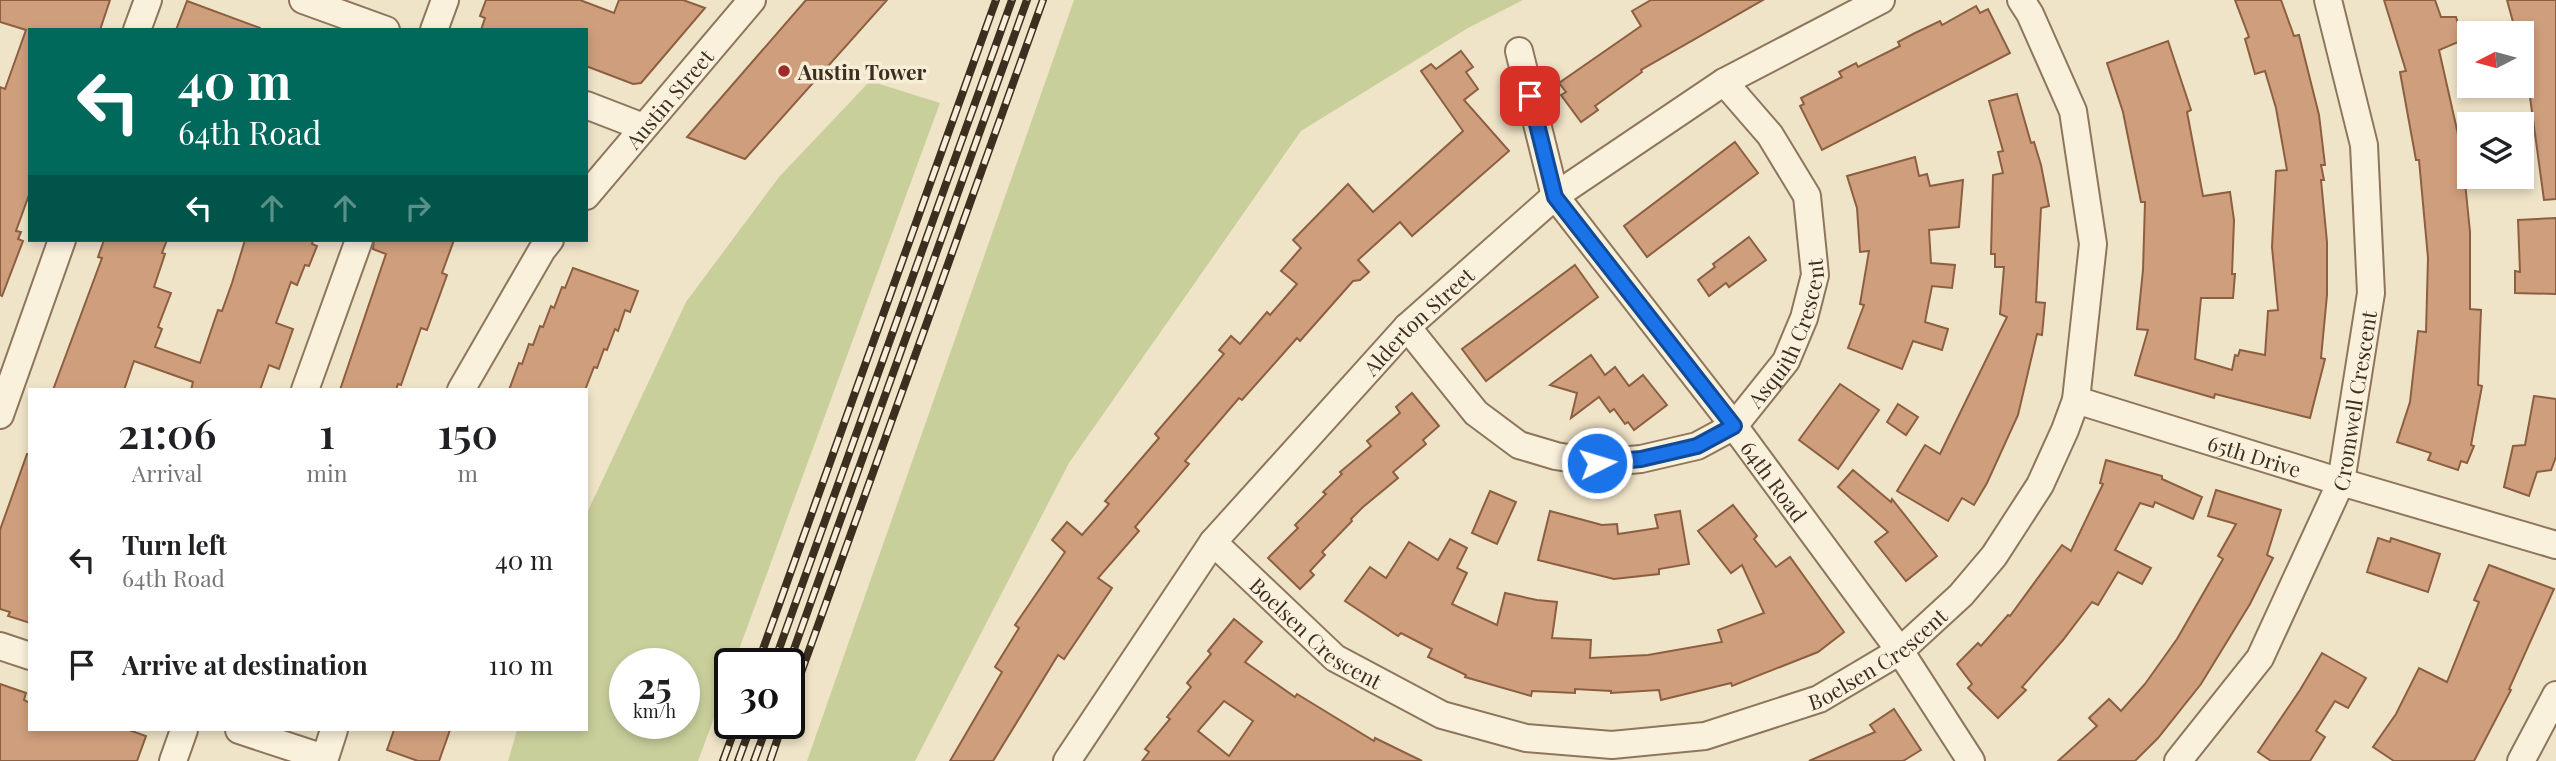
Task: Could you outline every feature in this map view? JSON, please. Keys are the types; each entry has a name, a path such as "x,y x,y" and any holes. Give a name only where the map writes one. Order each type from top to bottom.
{"street":[{"path":"138,28 148,0"},
{"path":"303,0 380,28"},
{"path":"435,28 445,0"},
{"name":"Austin Street","path":"588,194 751,0"},
{"name":"Alderton Street","path":"1067,761 1213,542 1406,327 1555,197 1724,82 1881,0"},
{"name":"Boelsen Crescent","path":"1213,542 1335,658 1442,715 1526,738 1612,753 1705,736 1819,699 1900,651 1961,595 1994,555 2040,485 2076,400 2093,244 2073,111 2030,14 2021,0"},
{"name":"Cromwell Crescent","path":"2178,761 2260,658 2341,482 2371,293 2364,145 2328,0"},
{"name":"64th Road","path":"1518,51 1555,197 1734,426 1900,651 1971,761"},
{"name":"Asquith Crescent","path":"1406,327 1476,413 1519,445 1531,449 1597,463 1641,459 1697,446 1734,426 1786,361 1804,318 1815,275 1807,196 1770,135 1724,82"},
{"path":"588,106 643,127"},
{"path":"0,415 61,242"},
{"path":"307,388 358,242"},
{"path":"462,388 548,242"},
{"name":"65th Drive","path":"2076,400 2556,545"},
{"path":"0,646 28,655"},
{"path":"2521,761 2556,695"},
{"path":"173,761 184,731"},
{"path":"242,731 324,760 334,731"}],"green space":[{"path":"1074,0 1523,0 1468,28 1301,131 1069,463 915,761 807,761"},
{"path":"870,81 940,103 740,648 714,648 714,718 698,761 508,761 517,731 588,731 588,511 686,302 779,177"}],"building":[{"path":"0,0 110,0 101,28 28,28 28,198 16,231 21,232 18,239 23,241 2,296 0,87 5,89 26,30 0,22"},
{"path":"486,0 580,0 614,13 619,0 683,0 705,8 641,83 633,84 588,67 588,28 482,28 485,18 480,16"},
{"name":"Austin Tower","path":"806,0 887,0 745,159 687,137"},
{"path":"1651,0 1763,0 1641,70 1642,72 1595,106 1598,110 1581,122 1561,95 1566,92 1559,83 1641,26 1632,11"},
{"path":"2235,0 2281,0 2294,36 2299,35 2319,115 2325,165 2321,165 2324,180 2321,180 2327,242 2327,295 2321,358 2325,359 2310,418 2215,394 2214,398 2135,375 2148,330 2137,329 2143,270 2145,202 2141,202 2123,112 2107,63 2168,41 2191,110 2187,112 2203,196 2230,192 2234,220 2233,298 2201,298 2195,359 2232,370 2235,355 2238,356 2240,350 2265,355 2268,311 2278,310 2272,247 2276,171 2287,170 2276,108 2265,71 2255,74 2245,39 2249,37"},
{"path":"2384,0 2435,0 2441,17 2456,17 2457,21 2457,42 2439,50 2457,130 2457,189 2466,189 2470,232 2470,309 2481,310 2478,385 2482,386 2471,445 2474,446 2467,463 2461,461 2458,470 2428,460 2431,453 2397,442 2410,402 2418,331 2426,332 2428,258 2419,160 2416,160 2400,72 2406,71"},
{"path":"2507,0 2556,0 2556,199 2544,200 2530,98 2534,98 2534,21 2513,21"},
{"path":"187,1 260,28 177,28"},
{"path":"1976,6 1980,13 1988,9 2010,53 1822,150 1800,106 1804,104 1801,98 1842,77 1839,72 1856,63 1858,67 1900,46 1898,42 1915,33 1940,21 1942,25"},
{"path":"1461,51 1473,67 1466,72 1478,89 1464,100 1509,151 1412,236 1400,222 1358,260 1369,272 1360,280 1353,281 1300,341 1297,338 1242,400 1239,398 1185,461 1189,464 1135,527 1139,531 1098,578 1112,588 1064,659 1058,655 993,761 950,761 1002,672 995,667 1019,628 1015,625 1065,552 1052,540 1067,522 1082,535 1109,504 1105,501 1159,438 1155,434 1224,354 1219,350 1231,336 1240,344 1267,312 1270,315 1297,284 1281,271 1301,248 1293,240 1348,184 1373,212 1463,131 1421,71 1431,64 1436,69"},
{"path":"2017,94 2031,143 2034,142 2041,165 2049,206 2041,208 2036,302 2045,303 2042,335 2037,334 2018,415 1987,483 1974,505 1962,498 1948,521 1897,491 1925,445 1940,454 2007,317 2000,314 2004,267 1995,267 1995,254 1991,254 1993,175 2003,173 1998,152 2003,151 1989,101"},
{"path":"1735,142 1758,173 1647,257 1624,226"},
{"path":"1915,157 1919,176 1927,174 1930,186 1963,180 1959,227 1929,230 1931,263 1955,265 1952,288 1932,286 1925,322 1948,329 1942,350 1913,341 1902,369 1848,348 1864,305 1860,304 1869,251 1860,252 1857,208 1847,176"},
{"path":"2556,218 2556,294 2515,293 2515,271 2520,272 2518,220"},
{"path":"1749,237 1766,260 1729,287 1726,283 1709,296 1698,280 1715,267 1713,264"},
{"path":"103,242 166,242 154,287 171,293 158,327 162,329 155,347 200,363 218,310 222,311 244,242 312,242 317,246 297,285 291,282 276,323 293,329 279,369 269,365 261,388 192,388 193,382 134,361 125,388 54,388 102,258 98,257"},
{"path":"374,242 453,242 442,273 447,275 427,330 421,328 401,385 398,384 397,388 341,388 386,254 373,249"},
{"path":"1575,265 1598,297 1486,381 1462,349"},
{"path":"573,268 638,291 630,312 625,310 618,331 615,329 607,350 604,349 586,388 510,388 529,344 533,345 551,306 554,308 562,287 565,288"},
{"path":"1591,355 1605,375 1615,367 1629,386 1643,375 1667,405 1634,430 1628,422 1625,424 1614,409 1610,412 1599,397 1571,418 1577,393 1550,385"},
{"path":"1840,384 1879,410 1838,469 1799,440"},
{"path":"1412,393 1439,426 1423,440 1426,444 1393,472 1398,478 1363,507 1322,552 1325,555 1310,571 1314,575 1300,589 1268,558 1298,528 1295,525 1326,494 1323,492 1342,474 1340,472 1371,446 1367,441 1400,413 1396,407"},
{"path":"2534,396 2556,399 2556,457 2551,470 2537,472 2529,496 2504,487 2513,446 2525,445"},
{"path":"1898,404 1918,417 1906,435 1887,422"},
{"path":"28,454 28,622 8,616 10,612 0,609 0,530"},
{"path":"2106,460 2162,476 2162,479 2202,497 2193,519 2155,502 2153,507 2140,503 2115,550 2151,568 2142,584 2118,572 2098,605 2092,602 2022,687 2026,690 1998,718 1968,688 1972,684 1957,664 1978,643 1981,646 2008,615 2010,616 2062,545 2071,551 2103,484 2100,483"},
{"path":"1853,470 1891,502 1892,499 1937,556 1906,581 1875,542 1888,532 1838,487"},
{"path":"2216,490 2281,510 2267,555 2273,558 2250,604 2201,684 2158,738 2135,761 2058,761 2097,726 2089,718 2109,699 2121,711 2145,684 2177,639 2223,559 2218,556 2236,524 2208,516"},
{"path":"1490,491 1516,502 1497,544 1472,533"},
{"path":"1733,505 1757,536 1754,539 1776,567 1790,557 1844,632 1818,652 1732,686 1731,683 1661,700 1659,690 1611,693 1575,689 1575,693 1532,691 1531,696 1465,677 1466,675 1428,657 1432,649 1401,633 1398,636 1345,601 1370,567 1386,578 1409,542 1438,560 1450,539 1467,548 1457,568 1467,573 1452,604 1497,625 1505,593 1557,602 1552,638 1591,640 1590,658 1648,655 1722,642 1718,630 1764,613 1742,565 1731,573 1698,531"},
{"path":"1550,511 1602,525 1617,524 1618,534 1658,528 1655,515 1680,511 1689,564 1659,569 1659,574 1614,579 1538,560"},
{"path":"2378,538 2390,542 2391,538 2440,554 2428,592 2367,572"},
{"path":"2489,565 2554,589 2509,689 2511,690 2474,761 2394,761 2373,747 2396,714 2419,668 2447,682 2479,602 2474,600"},
{"path":"1234,619 1262,642 1245,662 1295,697 1297,694 1374,741 1375,738 1422,761 1142,761 1149,752 1145,749 1170,719 1167,717 1191,687 1187,683 1211,654 1208,651","holes":["1224,701 1253,721 1229,756 1198,731"]},
{"path":"2322,653 2366,678 2348,708 2335,701 2316,731 2325,737 2310,761 2271,761 2258,752"},
{"path":"0,684 26,693 24,700 28,702 28,731 132,731 146,736 137,761 0,761"},
{"path":"1894,709 1921,750 1903,761 1809,761 1875,732 1870,725"},
{"path":"394,731 450,731 439,761 418,761 387,750"}],"railway":[{"path":"763,648 996,0"},
{"path":"779,648 1012,0"},
{"path":"794,648 1027,0"},
{"path":"805,662 1043,0"},
{"path":"723,761 731,739"},
{"path":"738,761 746,739"},
{"path":"754,761 762,739"},
{"path":"770,761 778,739"}],"place":[{"name":"Austin Tower","path":"784,71"}],"route":[{"path":"1530,96 1555,197 1734,426 1697,446 1641,459 1597,463"}]}
